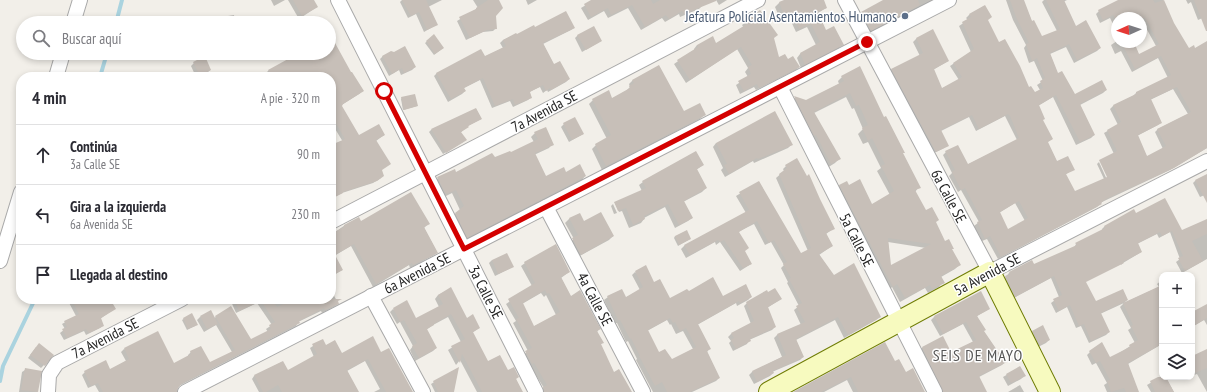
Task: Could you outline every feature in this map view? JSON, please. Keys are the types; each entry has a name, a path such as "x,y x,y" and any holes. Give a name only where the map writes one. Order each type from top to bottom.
{"street":[{"path":"74,16 80,0"},
{"name":"3a Calle SE","path":"338,0 536,392"},
{"name":"7a Avenida SE","path":"336,219 758,0"},
{"name":"6a Calle SE","path":"845,0 990,272 1050,392"},
{"name":"6a Avenida SE","path":"185,392 949,0"},
{"path":"57,72 61,60"},
{"name":"5a Calle SE","path":"780,87 935,392"},
{"name":"5a Avenida SE","path":"769,392 990,272 1207,161"},
{"name":"4a Calle SE","path":"546,207 643,392"},
{"path":"0,261 16,208"},
{"path":"371,296 423,392"},
{"name":"7a Avenida SE","path":"48,392 48,375 57,363 172,304"}],"building":[{"path":"293,0 314,0 318,7 302,16"},
{"path":"402,0 426,0 438,25 427,30 419,12 411,16"},
{"path":"488,0 499,0 503,8 496,16 497,29 487,30 470,38 459,17 476,9"},
{"path":"591,0 651,0 653,4 660,0 716,1 684,14 682,11 669,19 666,15 645,27 632,5 611,15 608,8 591,17 584,4"},
{"path":"784,0 824,0 827,8 818,12 826,30 834,26 844,45 805,65 800,53 820,42 811,24 799,29 793,14 785,18 779,2"},
{"path":"883,0 918,0 920,5 871,31 861,12"},
{"path":"1010,0 1024,0 1032,21 1034,20 1042,36 1060,29 1046,0 1064,0 1076,26 1086,20 1101,48 1077,60 1069,44 1050,53 1058,73 1062,71 1075,94 1102,80 1107,90 1080,104 1095,135 1080,142 1056,95 1039,105 1045,119 1043,120 1053,139 1048,142 1057,161 1068,156 1075,170 1066,174 1075,191 1107,177 1099,160 1117,151 1107,130 1121,122 1113,105 1171,75 1161,56 1135,69 1124,48 1136,48 1139,54 1159,44 1147,22 1147,12 1111,12 1111,16 1103,20 1098,10 1118,0 1153,0 1155,3 1164,0 1174,23 1189,48 1194,45 1195,48 1207,41 1207,148 1174,168 1106,199 1101,203 1102,204 1001,257 990,236 985,239 977,222 982,220 965,188 961,190 952,172 955,170 945,151 958,145 968,164 1019,138 1010,116 1008,114 979,129 972,115 941,130 949,146 936,152 891,69 923,53 916,38 933,29 949,61 934,69 942,88 962,77 953,63 974,49 962,22 971,17 969,14 985,5 992,17 988,20 999,42 1005,39 1020,66 1029,87 1031,86 1035,92 1043,88 1040,81 1045,78 1037,58 1032,61 1026,44 1029,43 1016,17","holes":["1177,87 1191,112 1157,129 1166,146 1147,156 1138,135 1162,123 1151,99","1019,201 1028,218 1008,229 1000,212"]},
{"path":"1194,0 1207,0 1207,31 1206,31"},
{"path":"760,10 778,35 774,38 779,57 785,54 788,59 793,56 800,67 759,88 757,84 744,91 738,81 751,74 748,67 752,65 741,47 690,80 677,60 698,47 697,45 713,36 716,43 747,24 745,21"},
{"path":"566,11 575,28 543,43 554,64 560,61 570,79 551,90 550,88 546,91 543,85 530,92 532,98 515,105 513,99 495,106 483,78 464,88 466,91 451,99 436,73 481,49 485,56 506,46 503,40 534,25 535,27"},
{"path":"594,26 602,41 586,50 577,35"},
{"path":"434,34 444,48 435,54 426,41"},
{"path":"336,45 351,72 364,91 342,106 359,135 379,124 385,135 376,140 391,164 382,170 384,176 377,181 343,192 336,196 336,143 345,139 336,124 336,72 269,72 268,70 286,60 336,60"},
{"path":"405,46 416,67 404,73 402,68 392,74 382,56"},
{"path":"197,60 207,60 211,70 207,72 198,72 193,62"},
{"path":"659,65 684,111 700,103 706,115 606,166 595,144 611,135 592,99 609,90 612,98 630,88 629,86 634,83 632,80"},
{"path":"860,66 884,117 886,116 905,153 903,153 921,188 915,190 926,210 932,207 939,220 936,222 945,241 949,239 954,249 952,249 961,265 941,276 945,283 932,289 930,285 905,298 897,284 893,287 839,185 847,181 849,185 860,179 872,204 894,191 881,166 885,164 872,138 868,141 862,128 868,125 859,105 856,106 850,93 814,112 841,159 831,164 816,135 814,136 794,96 806,100 844,81 841,76","holes":["888,238 931,244 891,265"]},
{"path":"415,94 418,106 404,110 401,97"},
{"path":"476,108 482,119 468,126 469,127 461,132 467,140 446,153 431,129"},
{"path":"775,111 793,145 758,159 757,158 729,174 724,165 727,164 716,143"},
{"path":"575,117 584,134 572,140 563,123"},
{"path":"546,127 554,145 535,153 546,176 564,167 566,172 580,164 586,176 467,238 455,213 464,206 456,190 446,194 437,177 455,169 456,172 492,153 495,157 510,151 511,152 538,139 534,132"},
{"path":"696,151 704,165 697,169 707,188 684,201 693,218 679,225 668,204 644,216 645,219 633,225 626,208 618,211 614,202 646,188 642,181"},
{"path":"797,158 807,176 809,174 835,229 826,233 833,246 819,254 834,275 854,263 881,317 848,335 838,317 796,339 804,357 773,371 774,373 757,382 752,371 786,355 777,334 805,322 796,306 802,303 783,264 787,262 774,240 769,243 757,221 739,232 749,248 745,251 752,264 743,268 724,240 720,242 718,240 690,255 684,245 749,210 739,192 759,181 801,253 811,248 779,174 787,168 785,165"},
{"path":"1207,174 1207,203 1195,180"},
{"path":"411,192 430,224 424,227 438,253 413,265 412,263 376,284 354,244 336,254 336,231 359,217 361,221"},
{"path":"1165,198 1182,230 1207,219 1207,234 1192,241 1203,261 1185,271 1178,258 1183,256 1172,231 1162,236 1160,232 1138,243 1142,252 1086,282 1096,301 1123,289 1128,300 1101,313 1110,332 1091,341 1084,324 1079,326 1070,305 1059,311 1053,299 1062,295 1054,276 1015,297 1005,276 1010,274 1009,272 1032,260 1034,264 1077,245 1075,243 1105,228 1104,226 1134,209 1136,213"},
{"path":"601,212 614,236 581,255 572,238 578,235 569,218 580,213 584,221"},
{"path":"687,230 691,239 679,245 675,236"},
{"path":"556,244 570,272 561,277 571,296 580,290 601,329 597,331 604,343 601,344 614,372 619,369 632,392 544,392 543,387 547,385 525,351 532,348 516,319 519,318 508,299 535,283 524,262","holes":["545,290 547,294 549,293 560,312 534,326 523,303"]},
{"path":"507,253 514,267 498,274 492,260"},
{"path":"336,257 343,270 336,274"},
{"path":"646,265 654,282 660,279 670,298 687,289 689,291 713,277 723,296 746,284 752,297 740,303 739,301 698,324 711,349 707,351 720,378 690,392 667,392 662,382 655,386 631,338 630,339 620,320 618,320 607,296 622,289 626,297 643,287 635,271","holes":["670,318 673,323 675,322 680,331 686,328 696,347 672,359 665,349 659,352 648,330"]},
{"path":"1159,286 1159,346 1128,363 1139,392 1126,392 1124,388 1111,392 1107,381 1110,380 1100,361 1096,363 1089,351 1102,342 1110,357 1130,347 1129,345 1138,340 1131,326 1133,325 1123,303"},
{"path":"451,287 467,318 473,314 480,328 473,332 488,361 500,355 508,370 514,367 519,377 516,379 523,392 482,392 462,354 460,363 451,346 465,339 451,314 427,329 437,348 419,358 412,346 417,343 404,320 400,322 393,308 407,300 416,318 443,304 438,295"},
{"path":"775,288 782,299 768,307 776,327 750,339 751,341 736,349 731,340 734,338 731,333 754,321 746,302 767,290 768,292"},
{"path":"981,291 990,309 977,316 986,330 984,331 1007,362 979,376 987,392 943,392 922,347 943,336 951,352 976,340 966,322 943,334 934,316"},
{"path":"336,299 342,299 338,301 339,304 325,310 324,308 299,321 300,323 181,384 177,392 103,392 98,383 91,386 84,371 106,360 110,369 129,359 124,348 158,331 174,363 191,354 190,351 201,346 210,362 235,350 215,316 231,306 251,339 271,329 269,325 275,322 263,304 275,304 277,307 283,304 336,304"},
{"path":"74,304 113,304 116,309 101,318 104,326 89,333 86,329 67,338 62,329 67,327 64,321 79,314"},
{"path":"236,304 254,304 239,311"},
{"path":"1207,304 1207,318 1195,325 1195,310"},
{"path":"211,310 218,324 207,329 200,316"},
{"path":"192,313 198,325 188,329 183,318"},
{"path":"1043,325 1050,340 1040,345 1032,331"},
{"path":"373,336 381,352 389,348 413,392 386,392 368,359 347,370 359,392 282,392 278,385 266,392 263,392 254,375 283,361 288,370 317,354 312,344 323,339 326,345 335,340 342,353"},
{"path":"885,342 895,361 899,359 906,372 913,368 925,392 858,392 851,377 821,392 793,392"},
{"path":"39,343 54,355 45,366 30,355"},
{"path":"1207,349 1207,368 1195,373 1195,355"},
{"path":"1020,366 1026,376 1011,383 1006,374"},
{"path":"459,367 454,392 438,392 433,381"},
{"path":"25,368 42,371 38,392 21,390"},
{"path":"1158,377 1159,380 1168,380 1174,392 1155,392 1150,381"}],"waterway":[{"path":"118,16 122,0"},
{"path":"101,72 105,60"},
{"path":"0,381 3,366 33,304"}],"place":[{"name":"Jefatura Policial Asentamientos Humanos","path":"905,16"}],"district":[{"name":"SEIS DE MAYO","path":"978,355"}],"route":[{"path":"384,91 464,249 867,42"}]}
